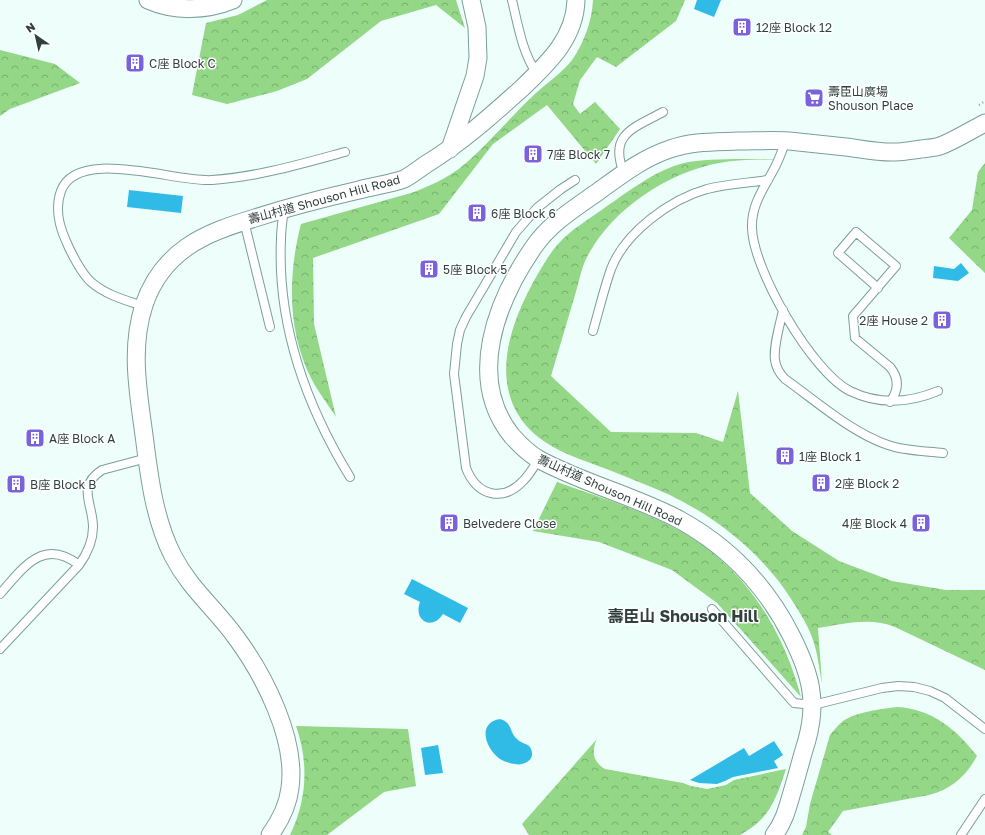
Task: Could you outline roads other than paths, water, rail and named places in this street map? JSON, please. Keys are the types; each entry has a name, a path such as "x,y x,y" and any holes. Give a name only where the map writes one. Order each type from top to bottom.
{"street":[{"path":"148,0 165,6 195,9 211,7 233,0"},
{"path":"450,149 474,76 478,58 478,27 470,0"},
{"name":"壽山村道 Shouson Hill Road","path":"270,835 280,820 287,805 291,773 290,757 280,720 264,681 235,635 191,586 174,558 161,525 154,499 147,458 136,372 137,338 144,306 152,285 166,265 175,256 196,241 244,221 284,208 404,178 450,149 486,121 537,74 558,50 568,34 574,15 576,0"},
{"name":"壽山村道 Shouson Hill Road","path":"774,835 784,818 788,807 810,728 813,705 811,683 797,646 785,622 758,583 730,555 704,535 663,512 539,459 516,441 498,416 489,387 489,364 497,318 506,296 525,261 537,242 547,230 562,217 624,173 650,157 669,149 701,142 786,141 896,152 939,146 985,123"}],"lane":[{"path":"512,0 525,51 537,74"},
{"path":"624,173 620,161 619,149 625,135 663,112"},
{"path":"786,141 778,161 760,192 753,214 753,238 756,251 769,284 783,310 806,346 837,383 849,390 862,396 890,402 923,398 938,391"},
{"path":"144,306 109,294 90,282 73,256 62,232 58,212 58,198 62,187 71,178 84,170 119,168 209,181 241,178 292,167 345,152"},
{"path":"539,459 524,480 515,488 503,494 488,493 480,489 474,483 466,468 454,374 455,359 457,344 466,317 507,245 537,208 548,198 574,180"},
{"path":"593,331 612,268 628,243 644,225 673,204 707,189 768,180"},
{"path":"284,208 281,239 282,274 285,309 292,344 315,412 334,450 350,477"},
{"path":"244,221 270,327"},
{"path":"878,288 838,253 856,232 896,266 878,288 853,316 855,338 894,372 898,385 894,397 890,402"},
{"path":"783,310 775,352 775,360 777,368 785,380 858,431 874,440 905,449 943,452"},
{"path":"0,649 79,565 89,548 93,527 87,493 91,480 102,470 147,458"},
{"path":"0,594 30,562 38,557 54,554 63,555 72,559 79,565"},
{"path":"712,609 794,703 813,705 882,688 898,686 914,687 930,691 945,698 985,729"},
{"path":"960,835 985,799"}],"water":[{"path":"697,0 721,0 714,17 694,9"},
{"path":"129,190 183,196 181,213 127,207"},
{"path":"961,263 969,273 958,281 933,278 934,266 954,269"},
{"path":"412,579 468,608 460,623 443,614 434,622 429,623 421,619 419,614 420,602 404,594"},
{"path":"500,719 509,725 519,741 530,747 532,756 525,763 518,764 506,762 495,755 491,749 486,737 486,731 488,726 493,721"},
{"path":"774,741 783,755 774,761 778,768 733,777 717,784 699,783 690,780 744,748 749,756"},
{"path":"438,745 443,773 425,775 421,748"}],"place":[{"name":"12座 Block 12","path":"742,27"},
{"name":"C座 Block C","path":"135,63"},
{"name":"壽臣山廣場 Shouson Place","path":"814,98"},
{"name":"7座 Block 7","path":"533,154"},
{"name":"6座 Block 6","path":"477,213"},
{"name":"5座 Block 5","path":"429,269"},
{"name":"2座 House 2","path":"942,320"},
{"name":"A座 Block A","path":"35,438"},
{"name":"1座 Block 1","path":"785,456"},
{"name":"2座 Block 2","path":"821,483"},
{"name":"B座 Block B","path":"16,484"},
{"name":"Belvedere Close","path":"449,523"},
{"name":"4座 Block 4","path":"921,523"}],"district":[{"name":"壽臣山 Shouson Hill","path":"683,616"}]}
